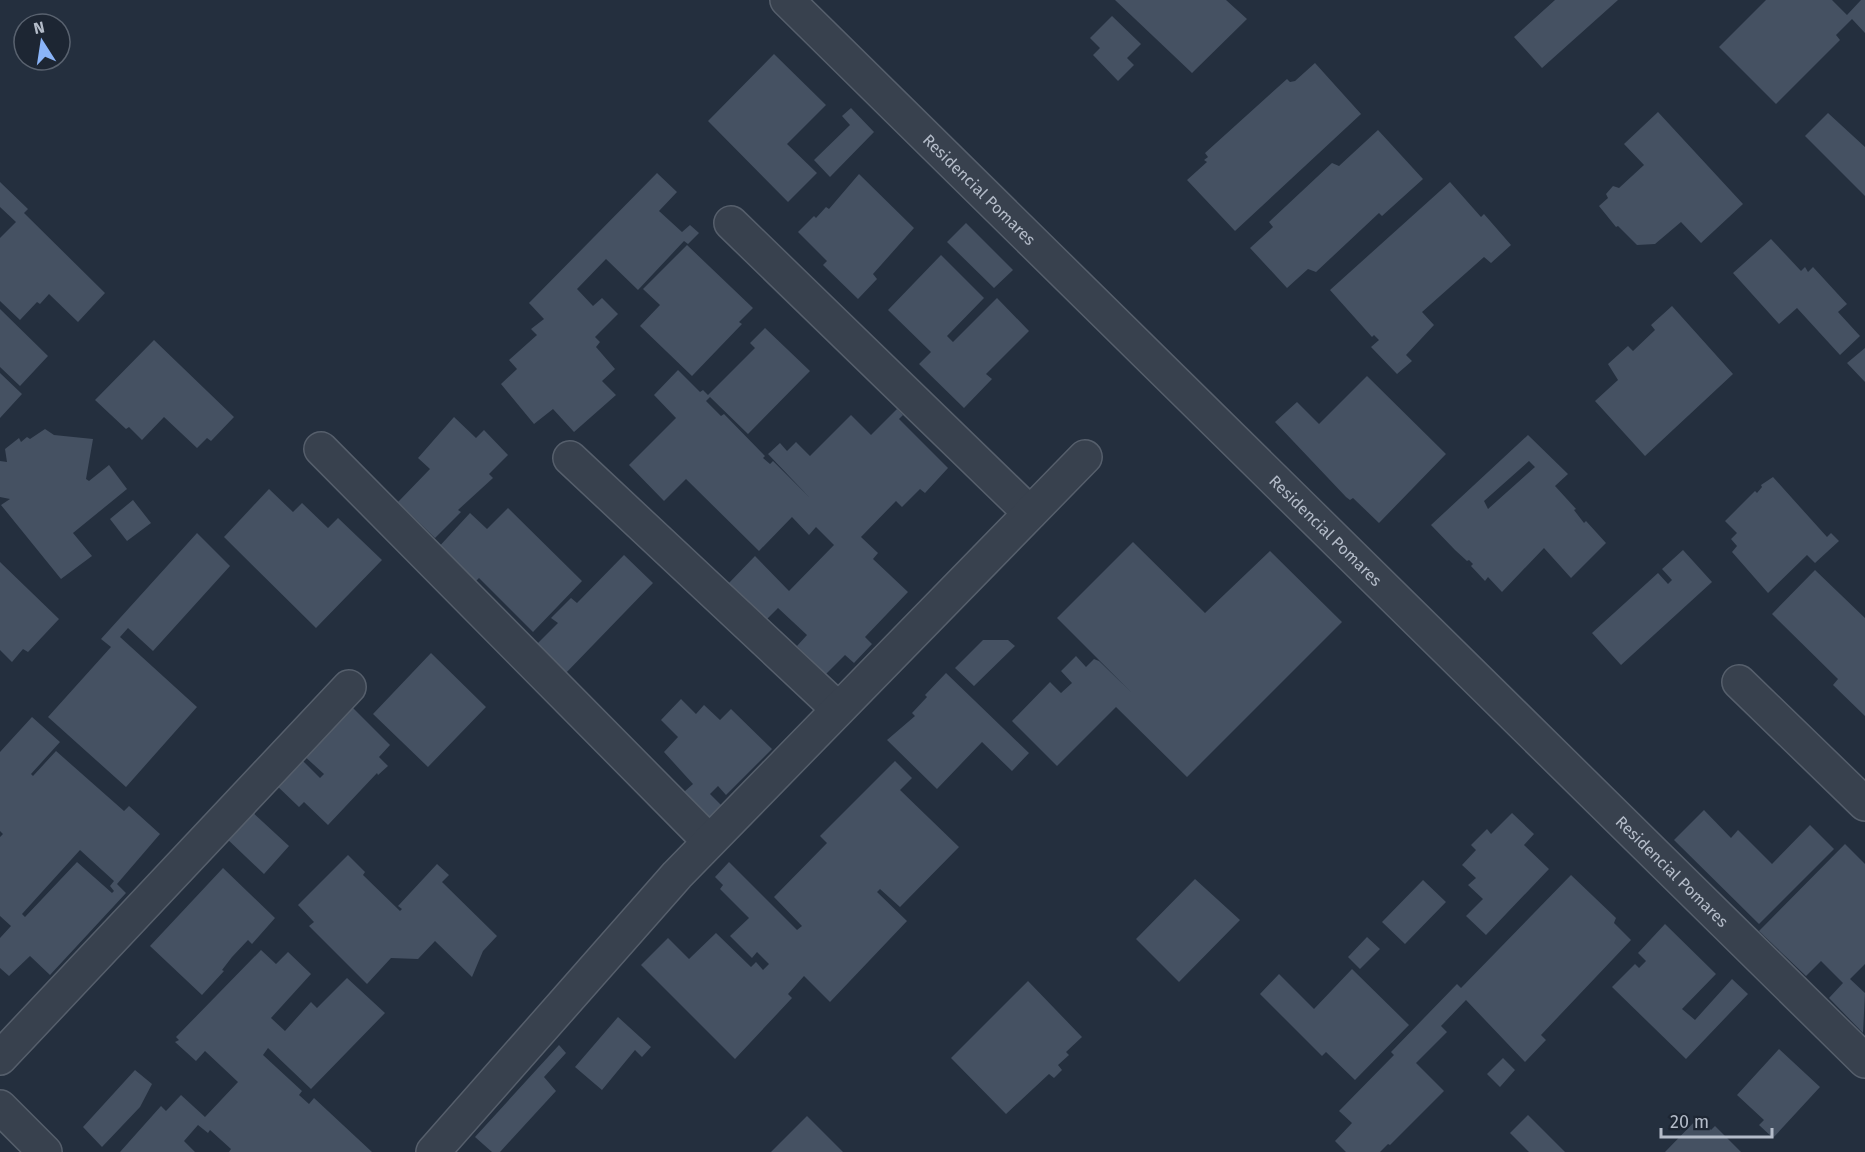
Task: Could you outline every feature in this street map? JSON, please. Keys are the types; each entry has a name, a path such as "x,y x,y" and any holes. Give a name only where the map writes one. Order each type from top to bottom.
{"street":[{"name":"Residencial Pomares","path":"787,0 1865,1061"},
{"path":"731,223 1030,513"},
{"path":"321,449 709,841"},
{"path":"433,1152 709,841 1085,457"},
{"path":"570,458 838,709"},
{"path":"1739,682 1865,804"},
{"path":"0,1058 349,687"},
{"path":"0,1107 45,1152"}],"building":[{"path":"1115,0 1226,0 1247,19 1192,73"},
{"path":"1555,0 1618,0 1542,68 1514,37"},
{"path":"1766,0 1832,0 1847,15 1861,0 1865,0 1865,33 1852,19 1836,35 1840,40 1776,104 1719,47"},
{"path":"1112,16 1141,44 1127,58 1134,65 1118,81 1093,55 1100,48 1090,38"},
{"path":"774,54 826,105 787,144 817,173 788,202 708,121"},
{"path":"1315,63 1361,114 1235,231 1187,180 1207,162 1204,160 1208,157 1205,153 1287,79 1290,82 1295,81"},
{"path":"851,108 874,132 830,177 814,160 850,125 842,116"},
{"path":"1658,112 1743,204 1701,243 1681,222 1655,244 1637,245 1618,226 1616,227 1599,206 1608,198 1606,194 1613,186 1619,188 1644,165 1624,144"},
{"path":"1828,113 1865,147 1865,196 1805,136"},
{"path":"1378,130 1423,179 1382,216 1379,213 1316,272 1308,269 1287,288 1250,248 1273,227 1269,222 1332,163 1339,166"},
{"path":"657,173 677,192 659,211 682,232 690,225 699,233 688,244 684,241 638,290 606,259 577,289 593,306 602,298 618,314 595,337 600,342 596,347 615,369 602,381 616,395 574,432 553,409 534,424 501,384 517,369 509,360 537,335 531,329 544,319 529,303"},
{"path":"859,174 914,228 873,274 877,279 858,299 823,265 827,261 798,232 826,207 829,209"},
{"path":"0,182 28,209 24,213 105,293 78,322 49,294 40,304 37,302 20,320 0,301 0,238 16,222 0,207"},
{"path":"1450,182 1481,217 1484,214 1511,245 1491,263 1484,257 1422,312 1434,325 1406,355 1412,361 1397,374 1371,347 1379,340 1374,335 1372,337 1330,290"},
{"path":"966,223 1013,270 994,288 947,242"},
{"path":"1771,239 1801,271 1805,267 1808,272 1813,267 1847,304 1838,312 1860,336 1840,355 1797,308 1779,324 1733,273"},
{"path":"687,245 753,308 739,322 742,324 692,376 640,326 660,305 643,289"},
{"path":"941,255 984,298 947,336 953,342 997,298 1029,331 986,374 992,379 964,408 919,364 931,352 888,310"},
{"path":"1672,306 1733,374 1645,456 1595,401 1618,380 1608,364 1628,346 1633,351 1655,330 1651,325"},
{"path":"0,309 48,356 20,386 0,367"},
{"path":"765,328 810,371 748,434 710,397 706,401 721,416 724,414 765,456 763,458 770,464 773,461 810,498 768,454 780,443 787,451 796,442 810,456 851,415 871,435 897,409 903,415 899,419 948,468 925,493 920,489 902,507 896,501 861,537 878,553 873,559 908,592 865,637 872,644 854,663 845,655 826,674 797,646 807,635 778,608 765,621 728,584 755,556 789,591 834,545 816,527 809,535 792,517 759,551 686,479 664,501 629,465 676,418 654,395 678,370 700,392 703,390 708,395 755,348 750,343"},
{"path":"154,340 234,417 211,441 207,438 197,448 164,417 142,440 129,427 126,429 95,400"},
{"path":"1865,348 1865,382 1847,363"},
{"path":"0,373 22,394 0,418"},
{"path":"1367,376 1446,454 1379,523 1353,498 1350,500 1346,497 1275,422 1297,402 1319,424"},
{"path":"454,417 476,438 484,430 508,455 489,474 493,478 458,510 461,512 435,538 398,502 430,469 418,458"},
{"path":"45,429 54,435 93,439 86,479 89,481 109,465 127,489 73,533 92,556 61,579 1,505 10,499 0,497 0,461 7,462 5,449 19,438 21,442 27,437 30,439"},
{"path":"1528,435 1568,474 1555,486 1576,509 1574,510 1584,523 1586,521 1606,543 1571,578 1544,548 1502,592 1488,577 1485,581 1471,566 1473,564 1455,550 1431,525","holes":["1529,461 1535,467 1488,509 1484,501"]},
{"path":"1773,477 1827,537 1831,533 1839,541 1815,563 1807,555 1768,593 1732,552 1737,546 1731,539 1737,533 1725,521 1755,491 1757,493 1761,485"},
{"path":"269,489 293,512 302,503 328,528 338,518 382,560 316,628 224,537"},
{"path":"133,500 151,523 127,541 110,519"},
{"path":"508,508 582,581 533,632 479,578 472,585 436,550 470,513 487,529"},
{"path":"197,533 230,566 153,651 128,628 120,637 197,707 126,787 48,717 111,647 101,639"},
{"path":"1133,542 1205,613 1270,551 1342,622 1187,777 1116,707 1057,766 1012,721 1050,682 1061,693 1072,683 1061,671 1076,656 1086,667 1094,659 1099,661 1131,692 1057,618"},
{"path":"1683,550 1712,582 1621,665 1592,633 1658,573 1668,584 1672,580 1662,569"},
{"path":"624,555 653,583 564,675 535,646 558,623 551,618 571,598 577,603"},
{"path":"0,562 59,619 28,652 23,649 12,662 0,650"},
{"path":"1815,570 1865,618 1865,716 1833,685 1838,679 1772,614"},
{"path":"983,640 1008,640 1015,646 974,686 955,668"},
{"path":"431,653 486,707 428,767 373,714"},
{"path":"946,673 1029,753 1012,771 982,742 937,789 887,740 915,716 912,713"},
{"path":"681,699 696,714 704,705 720,720 731,709 772,749 726,795 718,786 710,794 732,816 719,829 684,792 693,784 664,752 678,737 661,720"},
{"path":"349,704 390,745 379,757 388,766 378,775 377,773 328,825 304,802 299,807 274,783 299,757 320,778 324,774 302,754"},
{"path":"32,717 60,742 31,774 33,776 56,751 124,811 129,806 160,834 117,884 126,893 50,975 30,956 9,976 0,968 0,938 11,926 0,916 0,837 3,834 0,831 0,752","holes":["80,850 114,881 110,886 114,891 112,893 77,862 25,917 22,914"]},
{"path":"895,761 912,778 900,790 959,847 900,907 880,889 877,892 907,921 830,1002 804,976 788,994 792,998 735,1059 641,965 668,938 689,959 716,933 751,967 756,962 763,970 769,964 757,952 752,958 730,936 749,918 720,889 723,885 715,877 729,862 797,930 802,926 774,897 827,843 820,836"},
{"path":"249,809 289,846 264,874 224,836"},
{"path":"1704,810 1731,838 1738,830 1772,864 1810,825 1834,849 1759,924 1674,840"},
{"path":"1512,813 1534,834 1524,845 1549,869 1486,935 1466,916 1483,899 1468,885 1476,878 1462,865 1476,850 1471,845 1487,829 1491,834"},
{"path":"1845,844 1865,864 1865,964 1850,979 1865,993 1863,1033 1829,998 1843,983 1821,961 1806,976 1759,931"},
{"path":"348,855 365,872 363,875 400,911 402,909 398,906 437,864 449,875 442,882 497,936 483,951 472,977 435,941 418,959 391,958 367,984 309,926 314,922 298,905"},
{"path":"223,868 275,918 252,944 248,940 202,995 150,946"},
{"path":"1571,875 1616,918 1614,923 1631,940 1541,1035 1546,1040 1525,1062 1466,1000 1441,1026 1447,1032 1416,1063 1444,1091 1390,1145 1388,1144 1380,1152 1346,1152 1335,1141 1352,1123 1339,1111 1394,1055 1391,1052 1457,984 1461,988"},
{"path":"1195,879 1240,920 1179,982 1136,939"},
{"path":"1423,880 1446,902 1405,944 1382,922"},
{"path":"1665,924 1716,974 1682,1009 1695,1020 1732,979 1748,994 1686,1059 1612,987 1635,964 1639,968 1646,961 1638,953"},
{"path":"1367,937 1380,949 1360,969 1348,957"},
{"path":"261,950 276,964 288,952 311,974 271,1018 285,1031 311,1002 317,1008 347,978 385,1013 311,1089 268,1048 263,1055 302,1091 299,1095 309,1104 314,1098 372,1152 229,1152 231,1149 210,1130 208,1133 198,1125 184,1141 195,1152 120,1152 161,1106 166,1111 181,1095 205,1117 238,1082 205,1051 196,1061 175,1042 179,1040 176,1037"},
{"path":"1352,969 1409,1025 1355,1080 1326,1052 1322,1056 1260,994 1279,974 1314,1009"},
{"path":"1028,981 1082,1037 1066,1052 1069,1055 1058,1065 1062,1070 1054,1078 1049,1074 1006,1114 951,1058"},
{"path":"618,1017 651,1047 642,1057 635,1050 602,1090 575,1067"},
{"path":"559,1045 566,1053 544,1077 556,1091 500,1152 492,1152 475,1137"},
{"path":"1779,1049 1820,1087 1773,1138 1759,1125 1764,1120 1737,1095"},
{"path":"1503,1058 1515,1070 1500,1087 1487,1074"},
{"path":"135,1070 152,1084 140,1107 102,1147 83,1127"},
{"path":"1528,1115 1565,1152 1529,1152 1510,1133"},
{"path":"807,1116 843,1152 771,1152"},
{"path":"1699,1117 1711,1130 1715,1126 1741,1152 1665,1152"}]}
